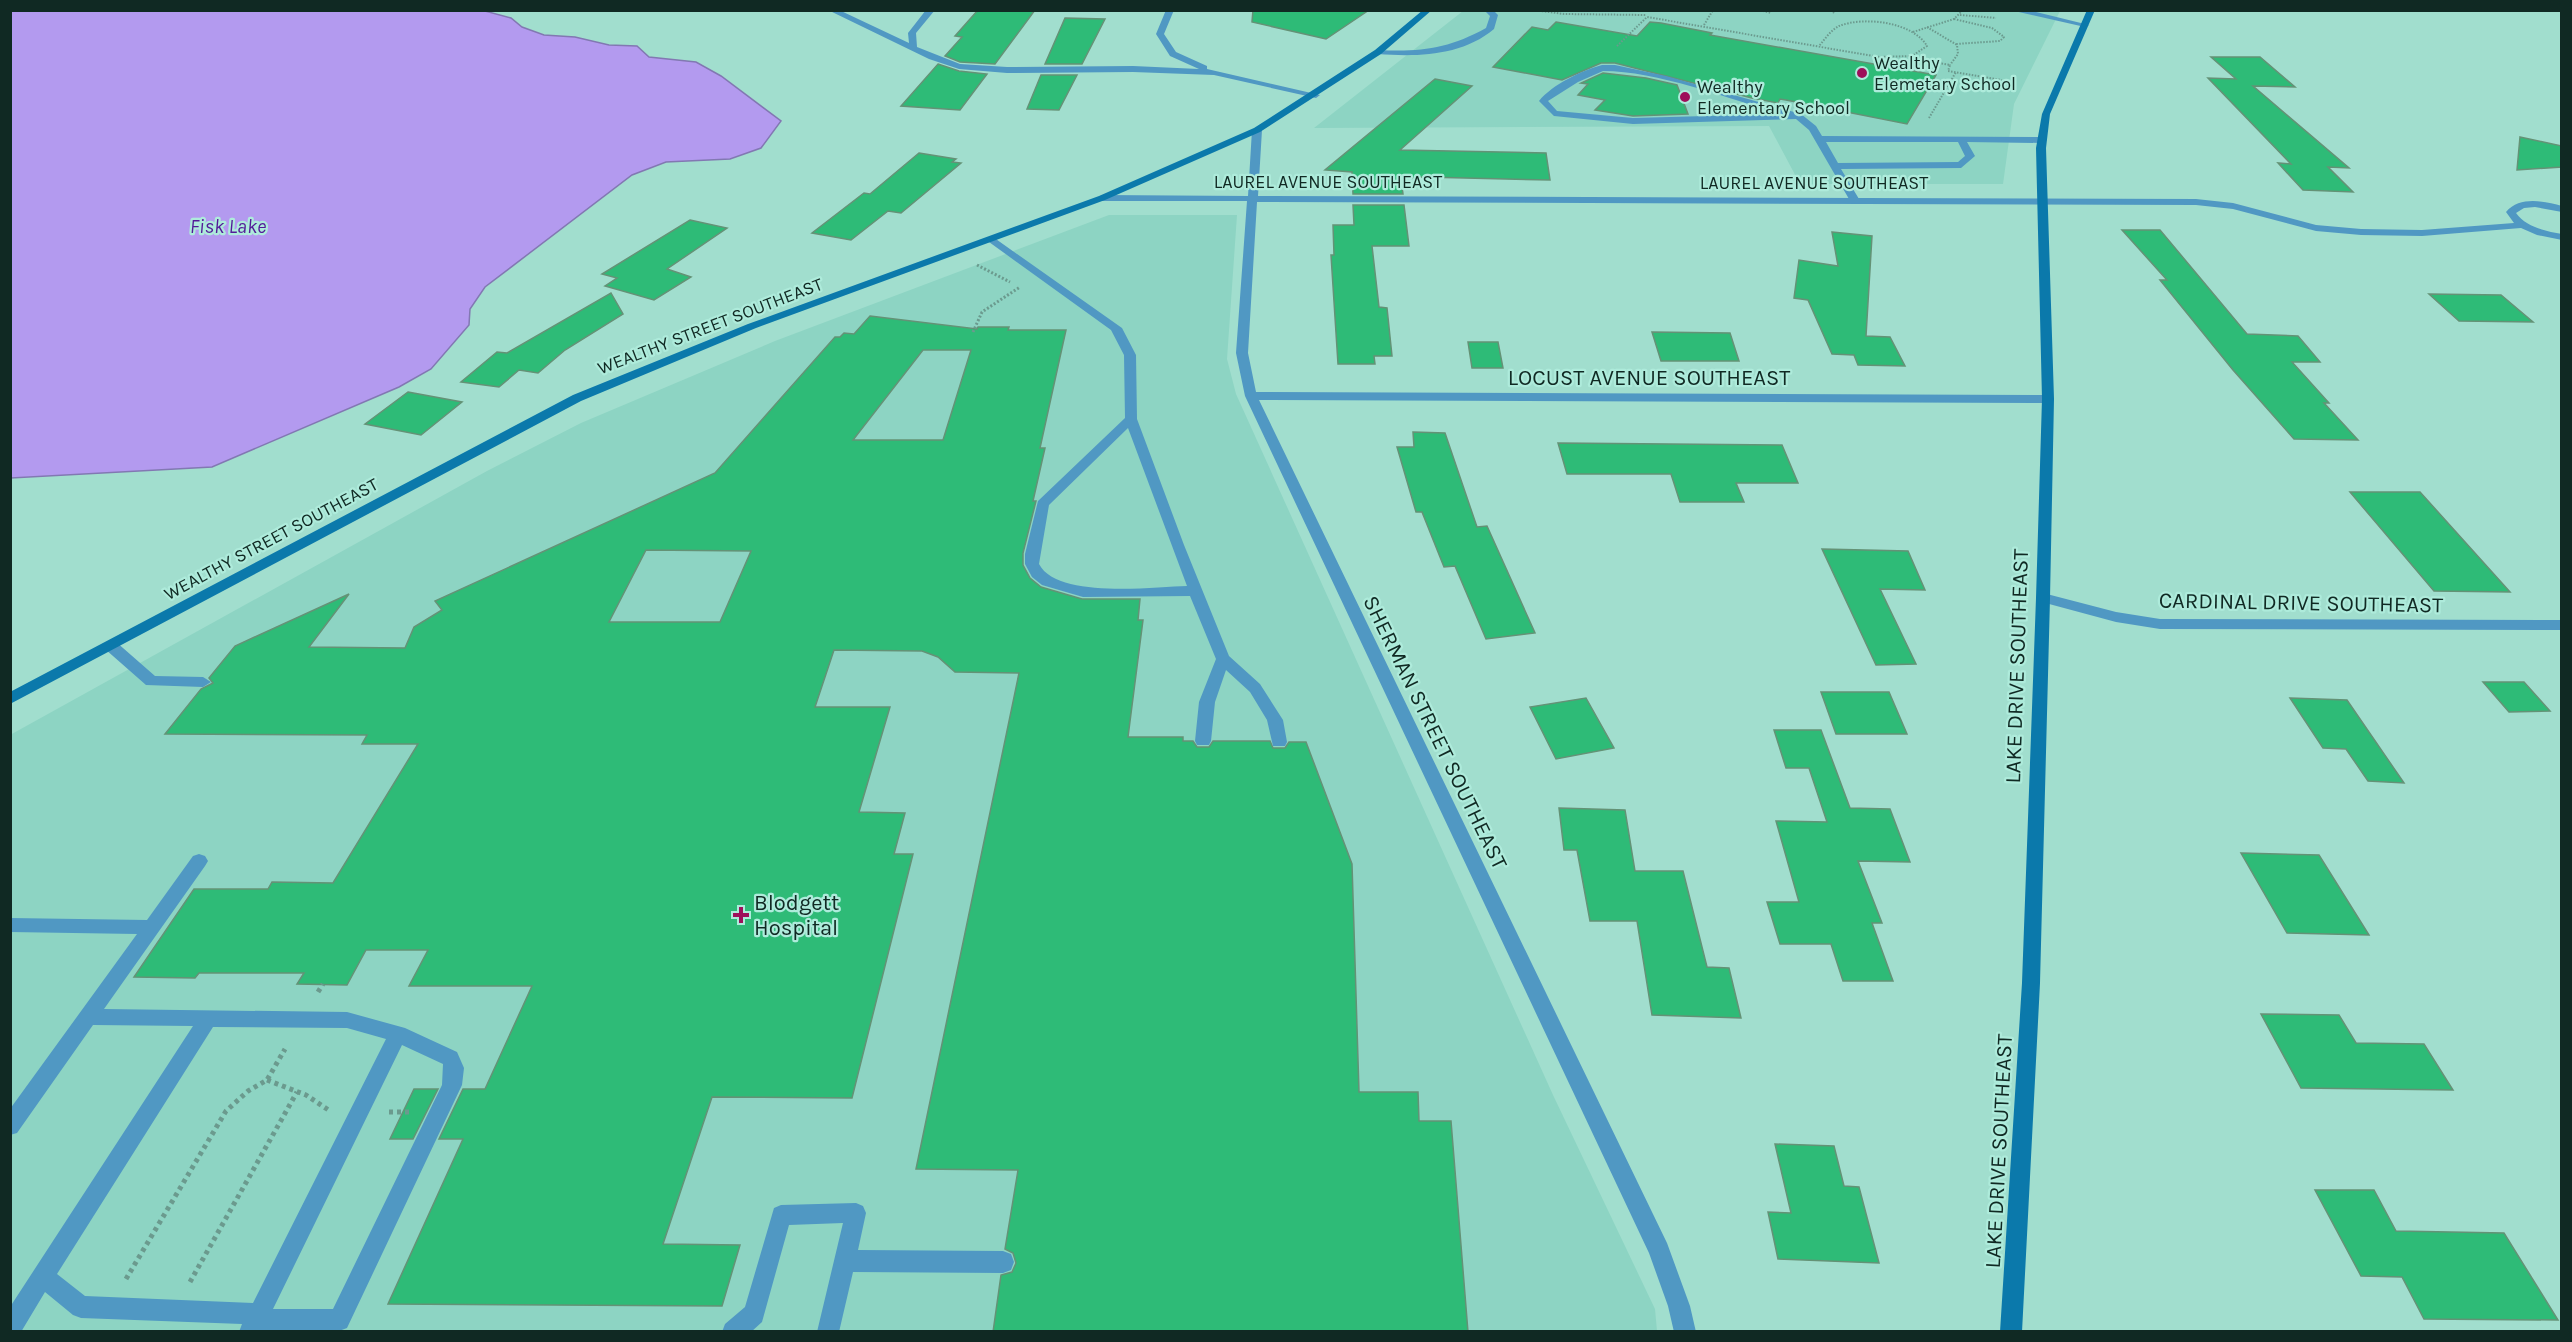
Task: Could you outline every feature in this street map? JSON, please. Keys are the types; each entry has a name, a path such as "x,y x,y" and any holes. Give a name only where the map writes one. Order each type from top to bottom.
{"main road":[{"name":"WEALTHY STREET SOUTHEAST","path":"10,699 577,398 752,326 993,240 1102,198 1257,130 1378,52 1428,10"},
{"name":"LAKE DRIVE SOUTHEAST","path":"2011,1332 2031,983 2043,598 2048,399 2042,140 2046,114 2091,10"}],"street":[{"path":"832,10 913,46 932,57 959,66 1007,70 1133,69 1214,72 1316,94"},
{"path":"913,46 912,33 931,10"},
{"path":"1170,10 1160,34 1173,54 1214,72"},
{"path":"1378,52 1442,52 1461,47 1490,29 1494,15 1488,10"},
{"path":"2014,10 2085,25"},
{"path":"1798,116 1633,121 1562,115 1554,113 1543,101 1549,95 1605,67 1677,81 1712,93 1798,116 1810,123 1854,199"},
{"name":"SHERMAN STREET SOUTHEAST","path":"1257,130 1242,353 1251,396 1659,1250 1686,1332"},
{"path":"1835,166 1961,165 1970,156 1960,138"},
{"path":"1819,139 2042,140"},
{"name":"LAUREL AVENUE SOUTHEAST","path":"1102,198 2043,200 2215,204 2233,206 2316,228 2361,232 2422,233 2523,225 2562,237"},
{"path":"2523,225 2513,218 2511,212 2514,207 2538,205 2562,209"},
{"path":"993,240 1116,328 1130,355 1131,419 1223,659 1254,688 1275,720 1279,742"},
{"name":"LOCUST AVENUE SOUTHEAST","path":"1251,396 2048,399"},
{"path":"1131,419 1042,504 1032,564 1037,574 1047,582 1083,592 1197,591"},
{"name":"CARDINAL DRIVE SOUTHEAST","path":"2043,598 2116,617 2160,624 2562,625"},
{"path":"110,645 151,681 203,682"},
{"path":"1203,741 1207,702 1223,659"},
{"path":"10,1126 199,861"},
{"path":"10,926 152,927"},
{"path":"43,1277 81,1307 174,1311 255,1322 342,1326 452,1085 454,1068 450,1058 398,1034 347,1020 88,1017"},
{"path":"10,1328 209,1017"},
{"path":"255,1322 398,1034"},
{"path":"733,1332 754,1314 781,1215 856,1214 828,1332"},
{"path":"845,1261 1003,1262"}],"path":[{"path":"1533,10 1564,14 1646,16 1879,57 1905,57 1950,65"},
{"path":"1642,10 1646,16"},
{"path":"1704,25 1713,10"},
{"path":"1760,10 1768,12"},
{"path":"1954,20 1963,10"},
{"path":"1613,50 1646,16"},
{"path":"1912,32 1927,27 1954,20 1992,28 2004,37 1994,43 1956,44 1927,27"},
{"path":"1819,46 1833,30 1853,23 1885,24 1912,32 1923,38 1927,46 1920,54 1905,57"},
{"path":"1956,44 1958,54 1948,71 2001,80"},
{"path":"1928,120 1956,72"},
{"path":"974,264 1027,288"},
{"path":"973,332 978,317 987,307 1021,286"},
{"path":"318,992 323,984"},
{"path":"108,1308 226,1111 248,1091 267,1080 285,1049"},
{"path":"267,1080 297,1092 330,1111"},
{"path":"174,1311 297,1092"},
{"path":"382,1112 410,1112"}],"shaded area":[{"name":"Wealthy Elementary School","path":"1463,11 2060,11 2014,104 2003,184 1800,184 1769,126 1314,128"},
{"name":"Blodgett Hospital","path":"1109,215 1237,215 1227,359 1236,394 1553,1095 1655,1309 1657,1331 11,1331 10,735 487,471 581,423 775,341"}],"water":[{"name":"Fisk Lake","path":"10,11 485,11 511,18 522,27 544,35 575,37 609,45 637,46 649,57 696,62 721,76 781,121 761,148 730,159 666,162 632,175 485,287 470,309 469,325 431,369 399,387 212,467 11,478"}],"building":[{"path":"978,10 1035,10 995,64 960,62 945,56 962,37 955,36"},
{"path":"1253,10 1369,10 1326,39 1252,22"},
{"path":"1065,18 1105,19 1082,64 1045,64"},
{"name":"Wealthy Elemetary School","path":"1556,22 1637,36 1650,22 1661,23 1712,33 1710,35 1936,75 1907,124 1786,100 1780,99 1778,103 1752,98 1615,63 1601,63 1562,80 1493,67 1532,27 1548,30"},
{"path":"2211,57 2260,57 2295,87 2253,86 2349,168 2328,167 2353,192 2303,190 2278,163 2291,164 2208,78 2236,79"},
{"path":"938,64 959,71 987,74 960,110 901,106"},
{"path":"1603,73 1646,78 1677,85 1688,114 1633,116 1595,110 1605,100 1578,95 1588,84 1581,83"},
{"path":"1041,75 1077,75 1059,110 1027,109"},
{"path":"1435,79 1472,86 1400,150 1546,153 1550,180 1424,177 1401,179 1403,194 1353,194 1352,172 1325,170"},
{"path":"2520,137 2562,146 2562,167 2517,170"},
{"path":"919,153 956,159 952,162 961,163 901,213 888,211 851,240 812,233 864,193 870,194"},
{"path":"1353,205 1404,205 1409,246 1372,246 1379,307 1387,308 1392,356 1374,356 1375,364 1338,364 1331,255 1334,255 1333,225 1354,225"},
{"path":"690,220 727,228 667,269 691,277 654,300 605,286 617,278 602,274"},
{"path":"2122,230 2160,230 2247,334 2298,336 2320,362 2292,362 2329,403 2324,403 2358,440 2294,439 2233,370 2160,280 2167,280"},
{"path":"1832,232 1872,236 1866,336 1890,337 1905,366 1858,365 1854,355 1832,354 1808,300 1794,298 1799,260 1838,266"},
{"path":"611,293 623,314 565,350 538,373 519,370 499,387 461,382 497,352 507,353"},
{"path":"2429,294 2501,295 2533,322 2459,321"},
{"path":"870,316 977,329 978,327 1009,327 1008,330 1066,330 1040,448 1045,448 1033,501 1036,501 1023,553 1023,565 1030,578 1041,587 1082,599 1140,599 1138,620 1143,620 1128,737 1183,737 1183,741 1193,741 1197,747 1209,747 1213,741 1270,741 1273,748 1285,748 1289,742 1306,742 1352,864 1359,1092 1418,1092 1419,1121 1451,1121 1468,1332 993,1332 1001,1275 1012,1272 1016,1263 1013,1253 1005,1249 1018,1170 916,1169 1019,673 955,672 938,657 922,651 834,650 815,707 890,707 859,812 905,813 894,854 913,854 852,1098 712,1097 663,1244 740,1245 722,1306 388,1304 463,1139 439,1139 463,1089 485,1089 532,986 409,986 428,950 366,950 347,985 297,984 304,973 199,973 195,978 134,977 194,889 268,889 272,882 333,883 418,744 362,744 367,735 165,734 201,689 213,683 209,678 235,646 349,594 309,647 405,648 414,627 442,610 435,601 715,473 835,337 840,337 844,333 854,334","holes":["923,350 971,350 943,440 853,440","646,550 751,551 720,622 609,622"]},
{"path":"1652,332 1730,333 1739,361 1661,361"},
{"path":"1468,342 1498,342 1503,368 1472,368"},
{"path":"408,392 462,402 421,435 365,424"},
{"path":"1413,432 1445,433 1477,527 1487,526 1535,633 1486,639 1455,566 1444,567 1422,512 1416,512 1397,447 1414,447"},
{"path":"1558,443 1782,445 1798,483 1736,483 1744,502 1680,502 1671,474 1567,474"},
{"path":"2350,492 2420,492 2510,592 2434,591"},
{"path":"1822,549 1908,551 1925,590 1880,589 1916,664 1876,665"},
{"path":"2483,682 2524,682 2550,711 2509,712"},
{"path":"1821,692 1889,692 1907,734 1836,734"},
{"path":"1586,698 1614,748 1556,759 1530,707"},
{"path":"2290,698 2347,700 2404,783 2368,781 2346,749 2323,748"},
{"path":"1774,730 1821,730 1850,808 1890,809 1910,862 1858,861 1882,923 1872,923 1893,981 1843,981 1831,944 1780,944 1767,902 1799,902 1776,821 1827,822 1809,768 1786,768"},
{"path":"1559,808 1625,810 1635,871 1683,871 1707,967 1729,968 1741,1018 1652,1015 1637,921 1590,921 1577,850 1564,850"},
{"path":"2241,853 2319,855 2369,935 2287,933"},
{"path":"2261,1014 2339,1015 2356,1043 2424,1044 2453,1090 2301,1088"},
{"path":"414,1089 438,1089 413,1139 390,1139"},
{"path":"1775,1144 1834,1146 1844,1186 1859,1187 1879,1263 1778,1259 1768,1212 1791,1213"},
{"path":"2315,1190 2374,1190 2396,1231 2504,1233 2558,1320 2424,1319 2402,1277 2361,1276"}],"place":[{"name":"Wealthy Elemetary School","path":"1862,73"},
{"name":"Wealthy Elementary School","path":"1685,97"},
{"name":"Blodgett Hospital","path":"741,915"}]}
